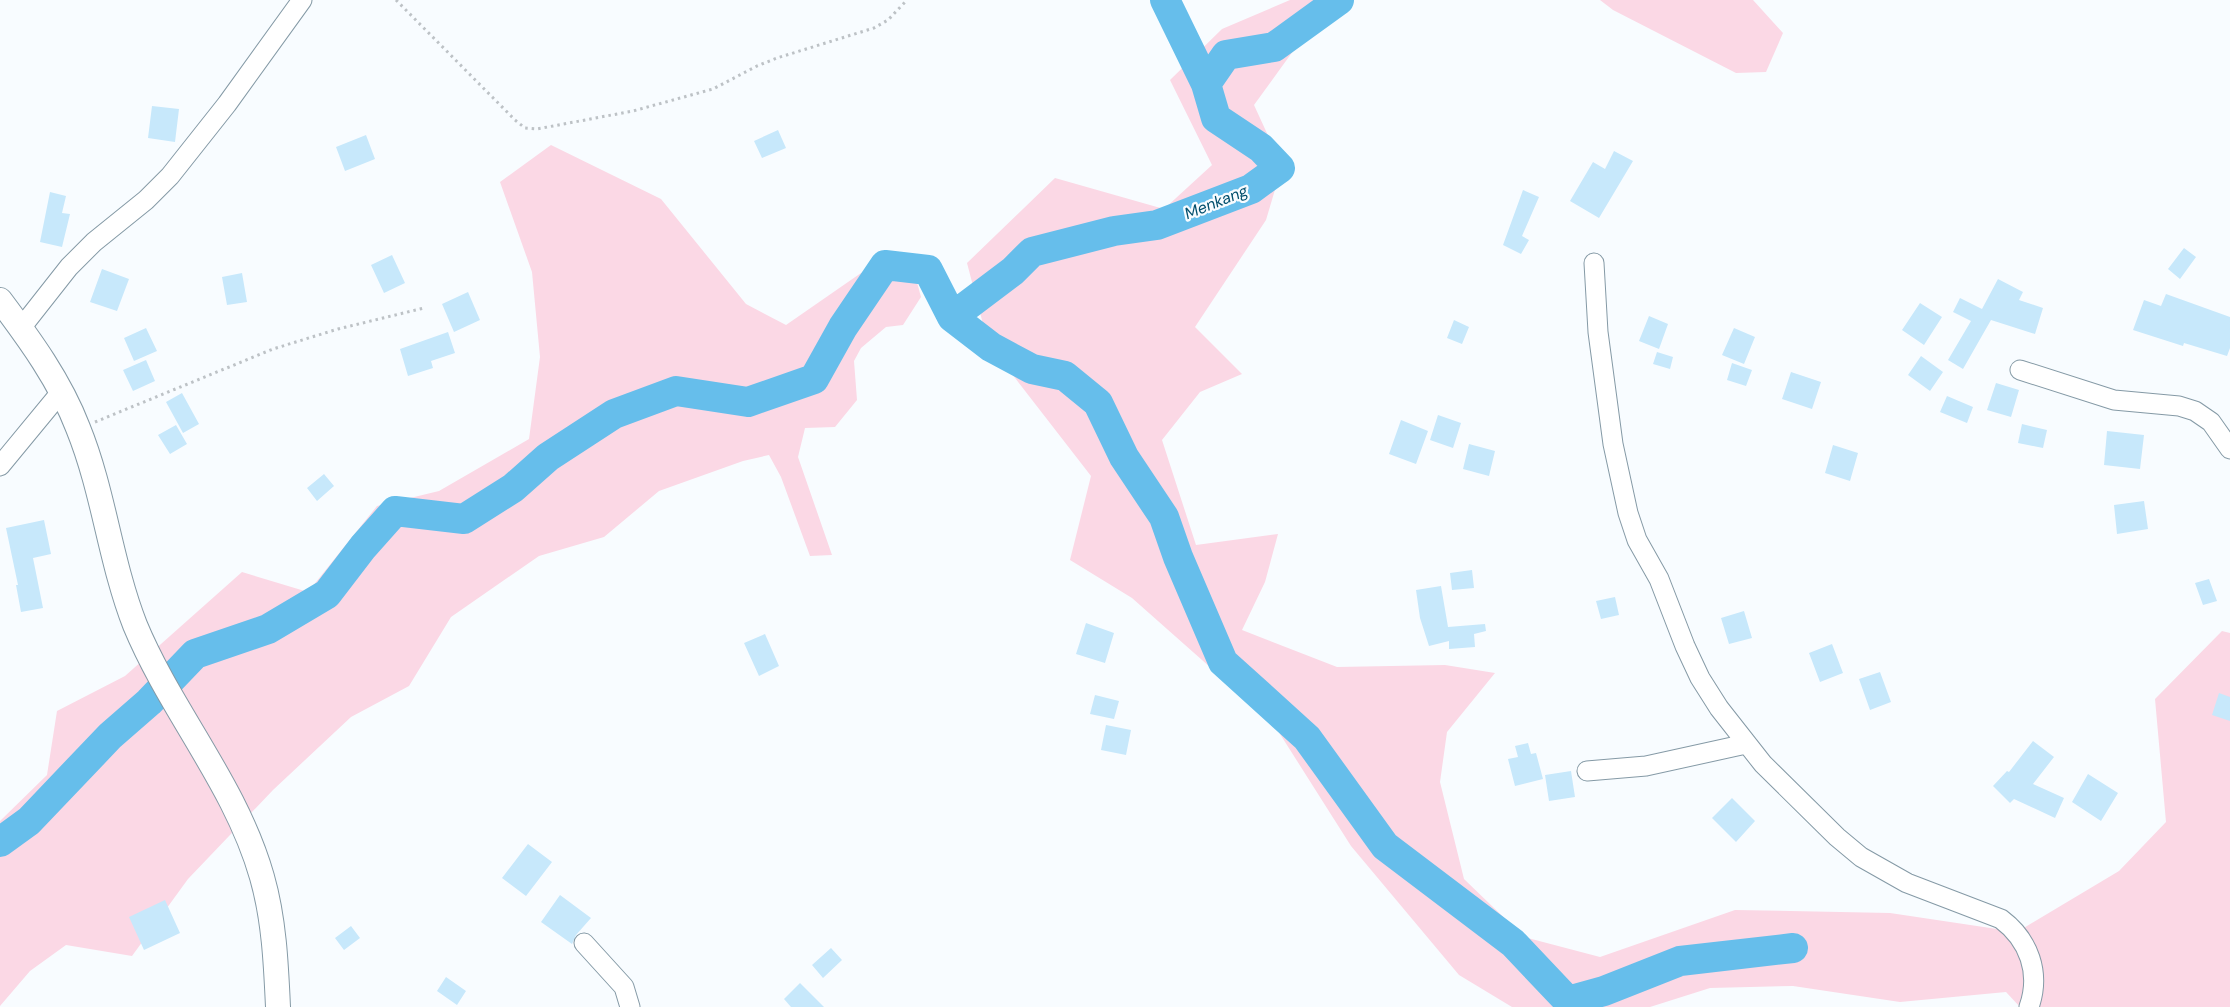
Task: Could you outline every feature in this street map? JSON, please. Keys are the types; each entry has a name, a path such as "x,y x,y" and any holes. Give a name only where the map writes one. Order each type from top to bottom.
{"main road":[{"path":"0,300 21,328 61,392 78,428 96,482 126,600 152,662 222,783 245,831 262,876 272,920 278,1007"}],"street":[{"path":"21,328 69,267 94,242 146,200 170,176 227,104 302,0"},
{"path":"1594,263 1598,332 1614,444 1628,513 1637,540 1659,579 1685,646 1700,678 1746,744 1803,804 1861,857 1906,883 2001,919 2014,928 2024,942 2031,962 2033,981 2029,1007"},
{"path":"2020,370 2114,400 2179,406 2195,411 2210,422 2230,449"},
{"path":"0,466 61,392"},
{"path":"1587,772 1646,766 1746,744"},
{"path":"584,943 624,987 630,1007"}],"path":[{"path":"396,0 515,120 525,128 537,129 634,111 713,89 764,63 874,28 888,20 906,0"},
{"path":"78,428 273,349 338,329 424,308"}],"shaded area":[{"path":"1290,0 1346,0 1296,47 1254,105 1282,166 1266,220 1195,327 1242,374 1200,392 1162,440 1196,545 1278,534 1265,582 1242,630 1337,667 1445,665 1495,673 1447,732 1440,782 1464,879 1524,937 1600,957 1735,910 1890,913 2017,932 2119,871 2166,822 2155,699 2222,631 2230,633 2230,1007 2020,1007 2006,992 1900,1002 1793,986 1710,988 1650,1007 1512,1007 1459,975 1351,846 1273,723 1132,598 1070,560 1091,476 988,343 967,263 1055,178 1164,209 1212,165 1170,80 1222,29"},
{"path":"1600,0 1753,0 1783,33 1766,72 1736,73 1613,10"},
{"path":"551,145 661,199 746,304 786,325 861,273 912,264 921,297 903,325 886,327 861,348 854,361 857,400 835,427 805,428 798,457 832,555 810,556 781,477 769,455 743,461 659,491 604,537 539,556 451,617 409,686 351,717 273,790 188,879 132,956 66,945 30,971 0,1006 0,821 47,775 57,711 125,676 242,572 308,592 377,506 439,491 529,439 540,357 532,272 500,182"}],"building":[{"path":"152,106 179,109 175,142 148,138"},
{"path":"778,130 786,148 762,158 754,141"},
{"path":"366,135 375,159 345,171 336,147"},
{"path":"1614,151 1633,161 1599,218 1570,201 1593,162 1605,169"},
{"path":"1523,190 1539,197 1522,236 1529,240 1521,254 1503,245"},
{"path":"50,192 66,196 62,213 70,214 62,247 40,242"},
{"path":"2184,248 2196,257 2180,279 2168,269"},
{"path":"392,255 405,283 384,293 371,265"},
{"path":"102,269 129,279 117,311 90,302"},
{"path":"242,273 247,302 227,305 222,277"},
{"path":"1998,279 2023,292 2019,300 2043,308 2035,334 1991,320 1963,369 1948,360 1971,321 1953,312 1960,298 1982,309"},
{"path":"468,292 480,320 454,332 442,304"},
{"path":"2166,294 2230,317 2230,348 2227,356 2184,343 2183,346 2133,330 2144,300 2161,306"},
{"path":"1920,303 1942,317 1924,345 1902,330"},
{"path":"1649,316 1668,324 1659,349 1639,341"},
{"path":"1454,320 1469,327 1462,344 1447,338"},
{"path":"146,328 157,351 134,361 124,338"},
{"path":"1734,328 1755,337 1744,364 1722,355"},
{"path":"448,332 455,353 431,361 433,368 408,376 400,349"},
{"path":"1657,352 1673,357 1670,369 1653,364"},
{"path":"1921,356 1943,372 1930,391 1908,375"},
{"path":"146,360 155,381 133,391 123,370"},
{"path":"1732,363 1752,370 1746,386 1727,380"},
{"path":"1791,372 1821,382 1812,409 1782,399"},
{"path":"1996,383 2019,390 2011,417 1987,410"},
{"path":"182,393 199,424 183,433 166,402"},
{"path":"1947,396 1973,407 1967,423 1940,412"},
{"path":"1438,415 1461,423 1453,448 1430,440"},
{"path":"1401,420 1428,431 1416,464 1389,454"},
{"path":"2022,424 2047,430 2043,448 2018,443"},
{"path":"176,425 187,444 170,454 158,435"},
{"path":"2107,431 2144,435 2140,469 2104,465"},
{"path":"1469,444 1495,451 1489,476 1463,469"},
{"path":"1833,445 1858,453 1850,481 1825,473"},
{"path":"324,474 334,486 317,501 307,488"},
{"path":"2144,501 2148,529 2117,534 2114,505"},
{"path":"44,520 51,554 33,558 43,608 21,612 16,585 18,585 6,528"},
{"path":"1472,570 1474,588 1452,590 1450,573"},
{"path":"2209,579 2217,601 2203,605 2195,583"},
{"path":"1441,586 1448,627 1485,624 1486,631 1474,634 1475,647 1449,649 1449,641 1429,646 1420,618 1416,590"},
{"path":"1615,597 1619,615 1601,619 1596,601"},
{"path":"1744,611 1752,638 1729,644 1721,618"},
{"path":"1086,623 1114,633 1105,663 1076,654"},
{"path":"765,634 779,666 759,676 744,643"},
{"path":"1832,644 1843,673 1820,682 1809,653"},
{"path":"1880,672 1891,702 1870,710 1859,679"},
{"path":"2219,693 2230,697 2230,721 2212,715"},
{"path":"1095,695 1119,701 1114,719 1090,714"},
{"path":"1106,725 1131,730 1126,755 1101,750"},
{"path":"2033,741 2054,757 2033,784 2064,798 2055,818 2014,799 2010,803 1993,786 2007,771 2009,772"},
{"path":"1528,743 1531,754 1536,753 1543,779 1515,786 1508,759 1518,757 1515,746"},
{"path":"1571,771 1575,797 1549,801 1545,775"},
{"path":"2088,774 2118,793 2101,821 2072,802"},
{"path":"1732,798 1755,821 1736,842 1712,818"},
{"path":"528,844 552,862 526,896 502,878"},
{"path":"560,895 591,918 576,935 572,944 541,922"},
{"path":"165,900 180,933 144,950 129,917"},
{"path":"351,926 360,938 344,950 335,938"},
{"path":"831,948 842,960 823,978 812,965"},
{"path":"446,977 466,991 457,1005 437,991"},
{"path":"800,983 824,1007 791,1007 784,999"}],"waterway":[{"path":"1165,0 1206,84"},
{"name":"Menkang","path":"952,317 1013,271 1032,252 1114,231 1157,225 1251,189 1280,168 1261,148 1216,118 1206,84 1226,55 1274,47 1339,0"},
{"path":"0,842 29,821 110,736 149,702 195,654 268,629 327,594 363,547 395,511 464,519 513,488 548,457 614,414 676,391 748,402 814,379 843,327 885,265 928,270 952,317 991,347 1032,369 1065,376 1098,403 1124,457 1164,517 1178,557 1223,662 1307,738 1385,846 1513,943 1568,1001 1604,991 1680,961 1793,948"}]}
